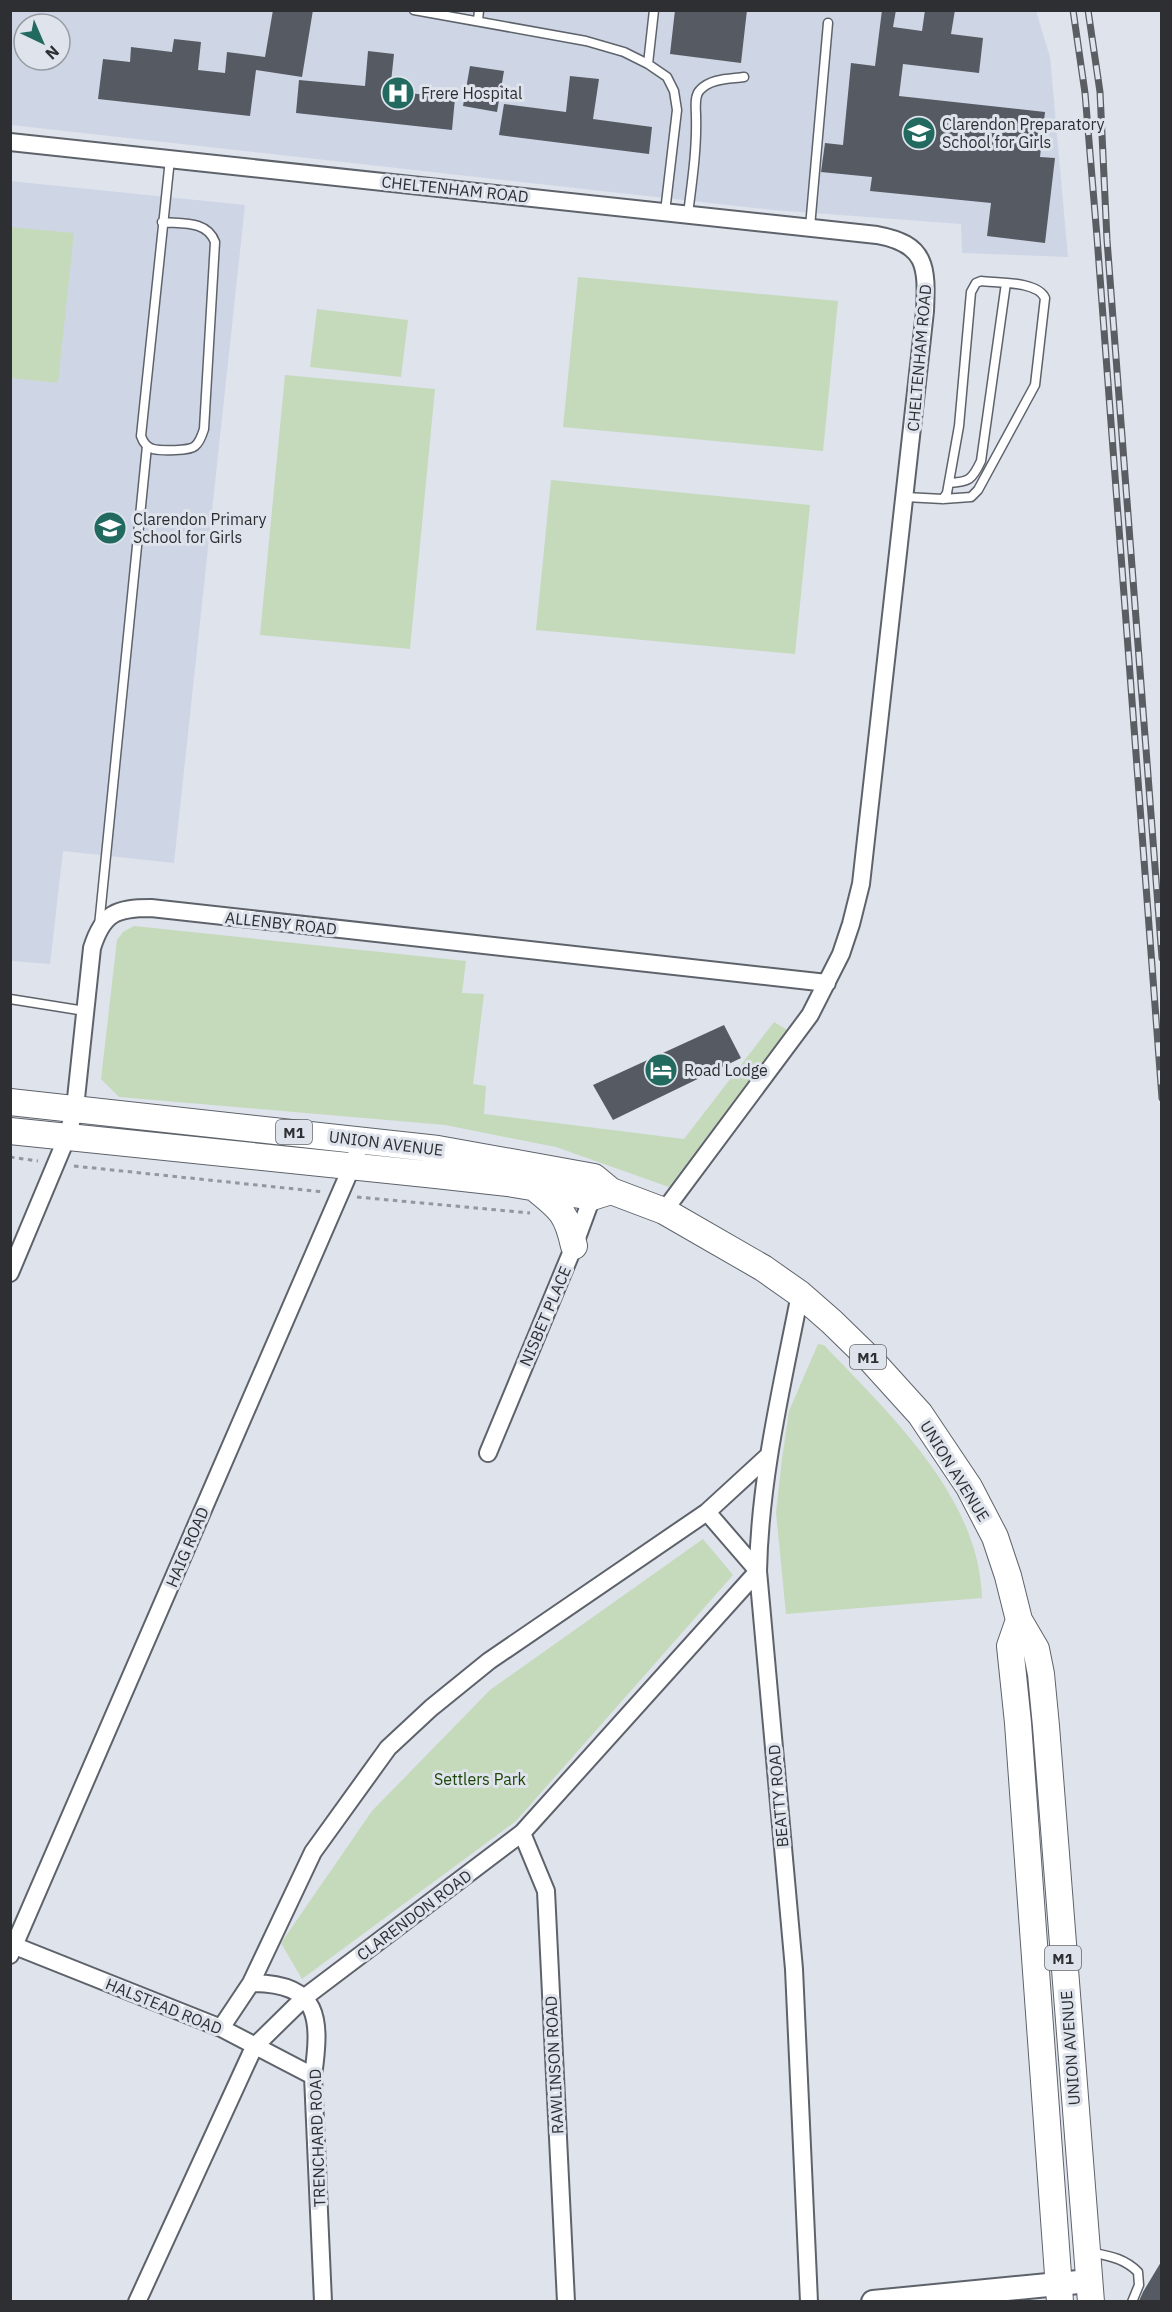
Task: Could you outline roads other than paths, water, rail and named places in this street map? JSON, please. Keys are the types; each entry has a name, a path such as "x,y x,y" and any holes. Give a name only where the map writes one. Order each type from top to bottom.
{"main road":[{"name":"UNION AVENUE","path":"10,1102 438,1149 599,1189 664,1211 763,1268 800,1294 872,1361 920,1414 969,1487 995,1537 1019,1620 1036,1649 1041,1674 1090,2291"},
{"name":"UNION AVENUE","path":"10,1131 352,1166 535,1188 599,1189"},
{"path":"535,1188 562,1212 569,1222 574,1246"},
{"name":"UNION AVENUE","path":"1019,1620 1010,1646 1018,1723 1059,2293"}],"street":[{"name":"CHELTENHAM ROAD","path":"10,142 810,227 899,239 911,248 923,263 927,279 925,311 905,496 861,884 851,924 827,983 810,1015 664,1211"},
{"name":"ALLENBY ROAD","path":"99,928 111,916 125,908 152,908 827,983"},
{"path":"10,1273 56,1165 75,1108 92,948 99,928"},
{"name":"HAIG ROAD","path":"12,1948 362,1139"},
{"name":"NISBET PLACE","path":"488,1453 599,1189"},
{"name":"BEATTY ROAD","path":"800,1294 768,1456 759,1536 758,1571 794,1969 809,2301"},
{"path":"220,2028 251,1983 313,1852 388,1748 431,1708 489,1661 707,1512 768,1456"},
{"path":"707,1512 758,1571"},
{"name":"CLARENDON ROAD","path":"137,2301 254,2047 305,1997 522,1833 758,1571"},
{"name":"RAWLINSON ROAD","path":"522,1833 546,1891 566,2301"},
{"name":"HALSTEAD ROAD","path":"12,1948 220,2028 313,2076"},
{"path":"251,1983 268,1983 287,1987 305,1997"},
{"name":"TRENCHARD ROAD","path":"305,1997 316,2023 317,2045 313,2076 324,2301"},
{"path":"873,2301 1090,2291"}],"lane":[{"path":"414,10 586,41 624,52 667,77 674,91 677,110 664,212"},
{"path":"478,21 479,10"},
{"path":"648,64 654,10"},
{"path":"810,227 828,23"},
{"path":"688,214 696,145 696,97 699,90 721,79 744,77"},
{"path":"162,222 206,227 215,242 204,429 194,448 154,450 147,446 141,436 162,222 170,159"},
{"path":"905,496 943,499 971,497 978,490 1035,385 1045,298 1042,291 1033,286 981,281 971,292 959,426 947,493 943,499"},
{"path":"949,483 965,482 971,478 981,461 1006,283"},
{"path":"99,928 147,446"},
{"path":"10,999 86,1011"},
{"path":"1086,2252 1118,2258 1138,2272 1139,2285 1132,2301"}],"railway":[{"path":"1073,10 1085,93 1097,237 1162,1098"},
{"path":"1088,10 1100,92 1107,240 1162,958"}],"place":[{"name":"Frere Hospital","path":"398,93"},
{"name":"Clarendon Preparatory School for Girls","path":"919,133"},
{"name":"Clarendon Primary School for Girls","path":"110,528"},
{"name":"Road Lodge","path":"661,1070"}],"park label":[{"name":"Settlers Park","path":"480,1779"}]}
